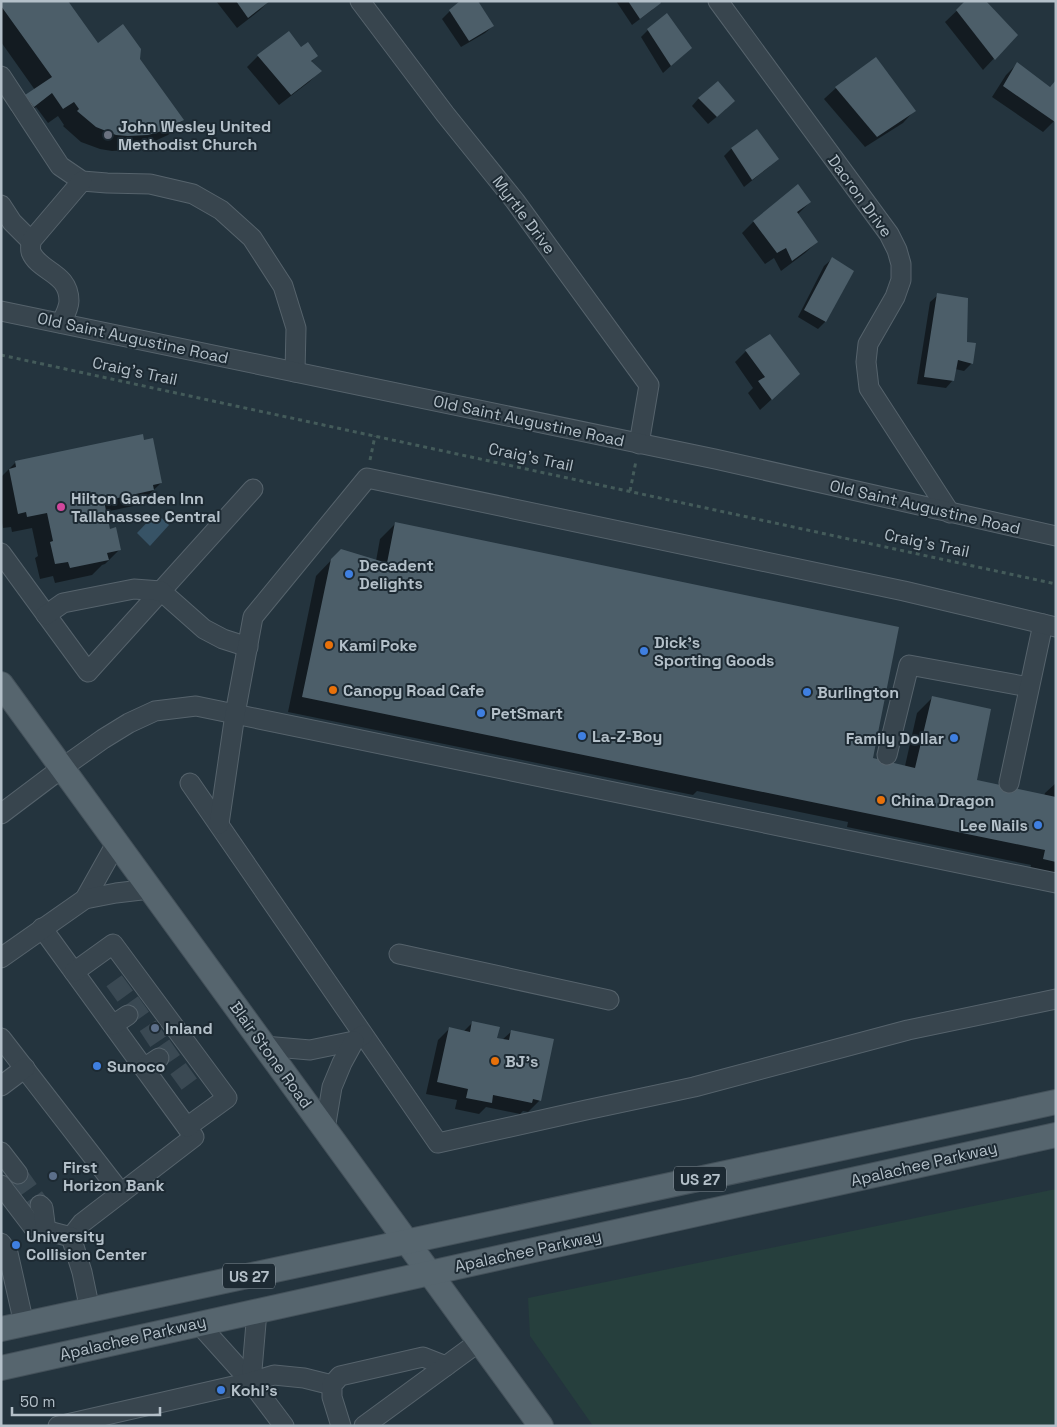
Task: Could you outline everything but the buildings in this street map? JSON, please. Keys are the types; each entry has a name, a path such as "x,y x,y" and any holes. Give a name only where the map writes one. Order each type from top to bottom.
{"main road":[{"name":"Blair Stone Road","path":"1,684 541,1426"},
{"name":"Apalachee Parkway","path":"1,1329 1056,1102"},
{"name":"Apalachee Parkway","path":"1,1368 1056,1135"}],"street":[{"name":"Myrtle Drive","path":"360,1 445,114 515,201 649,385 639,444"},
{"name":"Dacron Drive","path":"718,1 889,234 897,250 901,264 900,280 895,296 868,344 866,362 870,388 950,513"},
{"path":"1,76 60,166 82,181 150,184 194,194 221,210 252,238 283,286 296,328 295,372"},
{"path":"61,323 69,302 67,291 62,280 36,260 30,251 31,240 82,181"},
{"path":"1,204 12,222 31,240"},
{"name":"Old Saint Augustine Road","path":"1,311 639,444 1056,536"},
{"path":"218,824 235,714 253,617 367,478 904,591 1049,625 1029,687 1009,783"},
{"path":"1,553 88,672 253,489"},
{"path":"46,615 63,603 134,589 161,591 204,629 223,639 248,648"},
{"path":"886,755 909,665 1029,687"},
{"path":"1,814 62,768 129,723 155,711 196,706 1056,883"},
{"path":"190,783 358,1038 438,1144 694,1087 908,1030 1056,999"},
{"path":"85,899 117,842"},
{"path":"1,958 85,899 150,888"},
{"path":"42,928 74,972 105,999 121,1020 169,1087 187,1127 194,1137 82,1223 71,1237"},
{"path":"74,972 113,944 133,978 167,1025 198,1066 227,1098 187,1127"},
{"path":"399,954 609,1000"},
{"path":"1,1038 121,1193"},
{"path":"264,1046 310,1050 358,1038"},
{"path":"326,1129 332,1087 342,1063 358,1038"},
{"path":"1,1086 25,1068"},
{"path":"1031,1140 1056,1146"},
{"path":"1,1152 18,1174"},
{"path":"1,1185 33,1227 71,1237"},
{"path":"40,1205 43,1208 46,1231"},
{"path":"71,1237 82,1272 90,1310"},
{"path":"1,1243 8,1254 24,1324"},
{"path":"251,1382 257,1311"},
{"path":"199,1324 251,1382 284,1426"},
{"path":"364,1426 480,1341"},
{"path":"341,1426 332,1397 332,1385 340,1376 424,1357 446,1366"},
{"path":"58,1426 251,1382 274,1375 304,1378 332,1385"}],"path":[{"name":"Craig's Trail","path":"1,354 1056,584"},
{"path":"367,478 375,436"},
{"path":"630,491 639,444"}],"green space":[{"path":"1056,1189 1056,1420 1053,1426 593,1426 530,1336 528,1298"}],"water":[{"path":"156,513 169,525 150,546 137,533"}],"tunnel":[{"path":"112,994 130,981"},
{"path":"128,1015 145,1003"},
{"path":"145,1039 163,1027"},
{"path":"159,1058 178,1045"},
{"path":"176,1082 195,1068"},
{"path":"18,1174 40,1205"}],"place":[{"name":"John Wesley United Methodist Church","path":"108,135"},
{"name":"Hilton Garden Inn Tallahassee Central","path":"61,507"},
{"name":"Decadent Delights","path":"349,574"},
{"name":"Kami Poke","path":"329,645"},
{"name":"Dick's Sporting Goods","path":"644,651"},
{"name":"Canopy Road Cafe","path":"333,690"},
{"name":"Burlington","path":"807,692"},
{"name":"PetSmart","path":"481,713"},
{"name":"La-Z-Boy","path":"582,736"},
{"name":"Family Dollar","path":"954,738"},
{"name":"China Dragon","path":"881,800"},
{"name":"Lee Nails","path":"1038,825"},
{"name":"Inland","path":"155,1028"},
{"name":"BJ's","path":"495,1061"},
{"name":"Sunoco","path":"97,1066"},
{"name":"First Horizon Bank","path":"53,1176"},
{"name":"University Collision Center","path":"16,1245"},
{"name":"Kohl's","path":"221,1390"}]}
